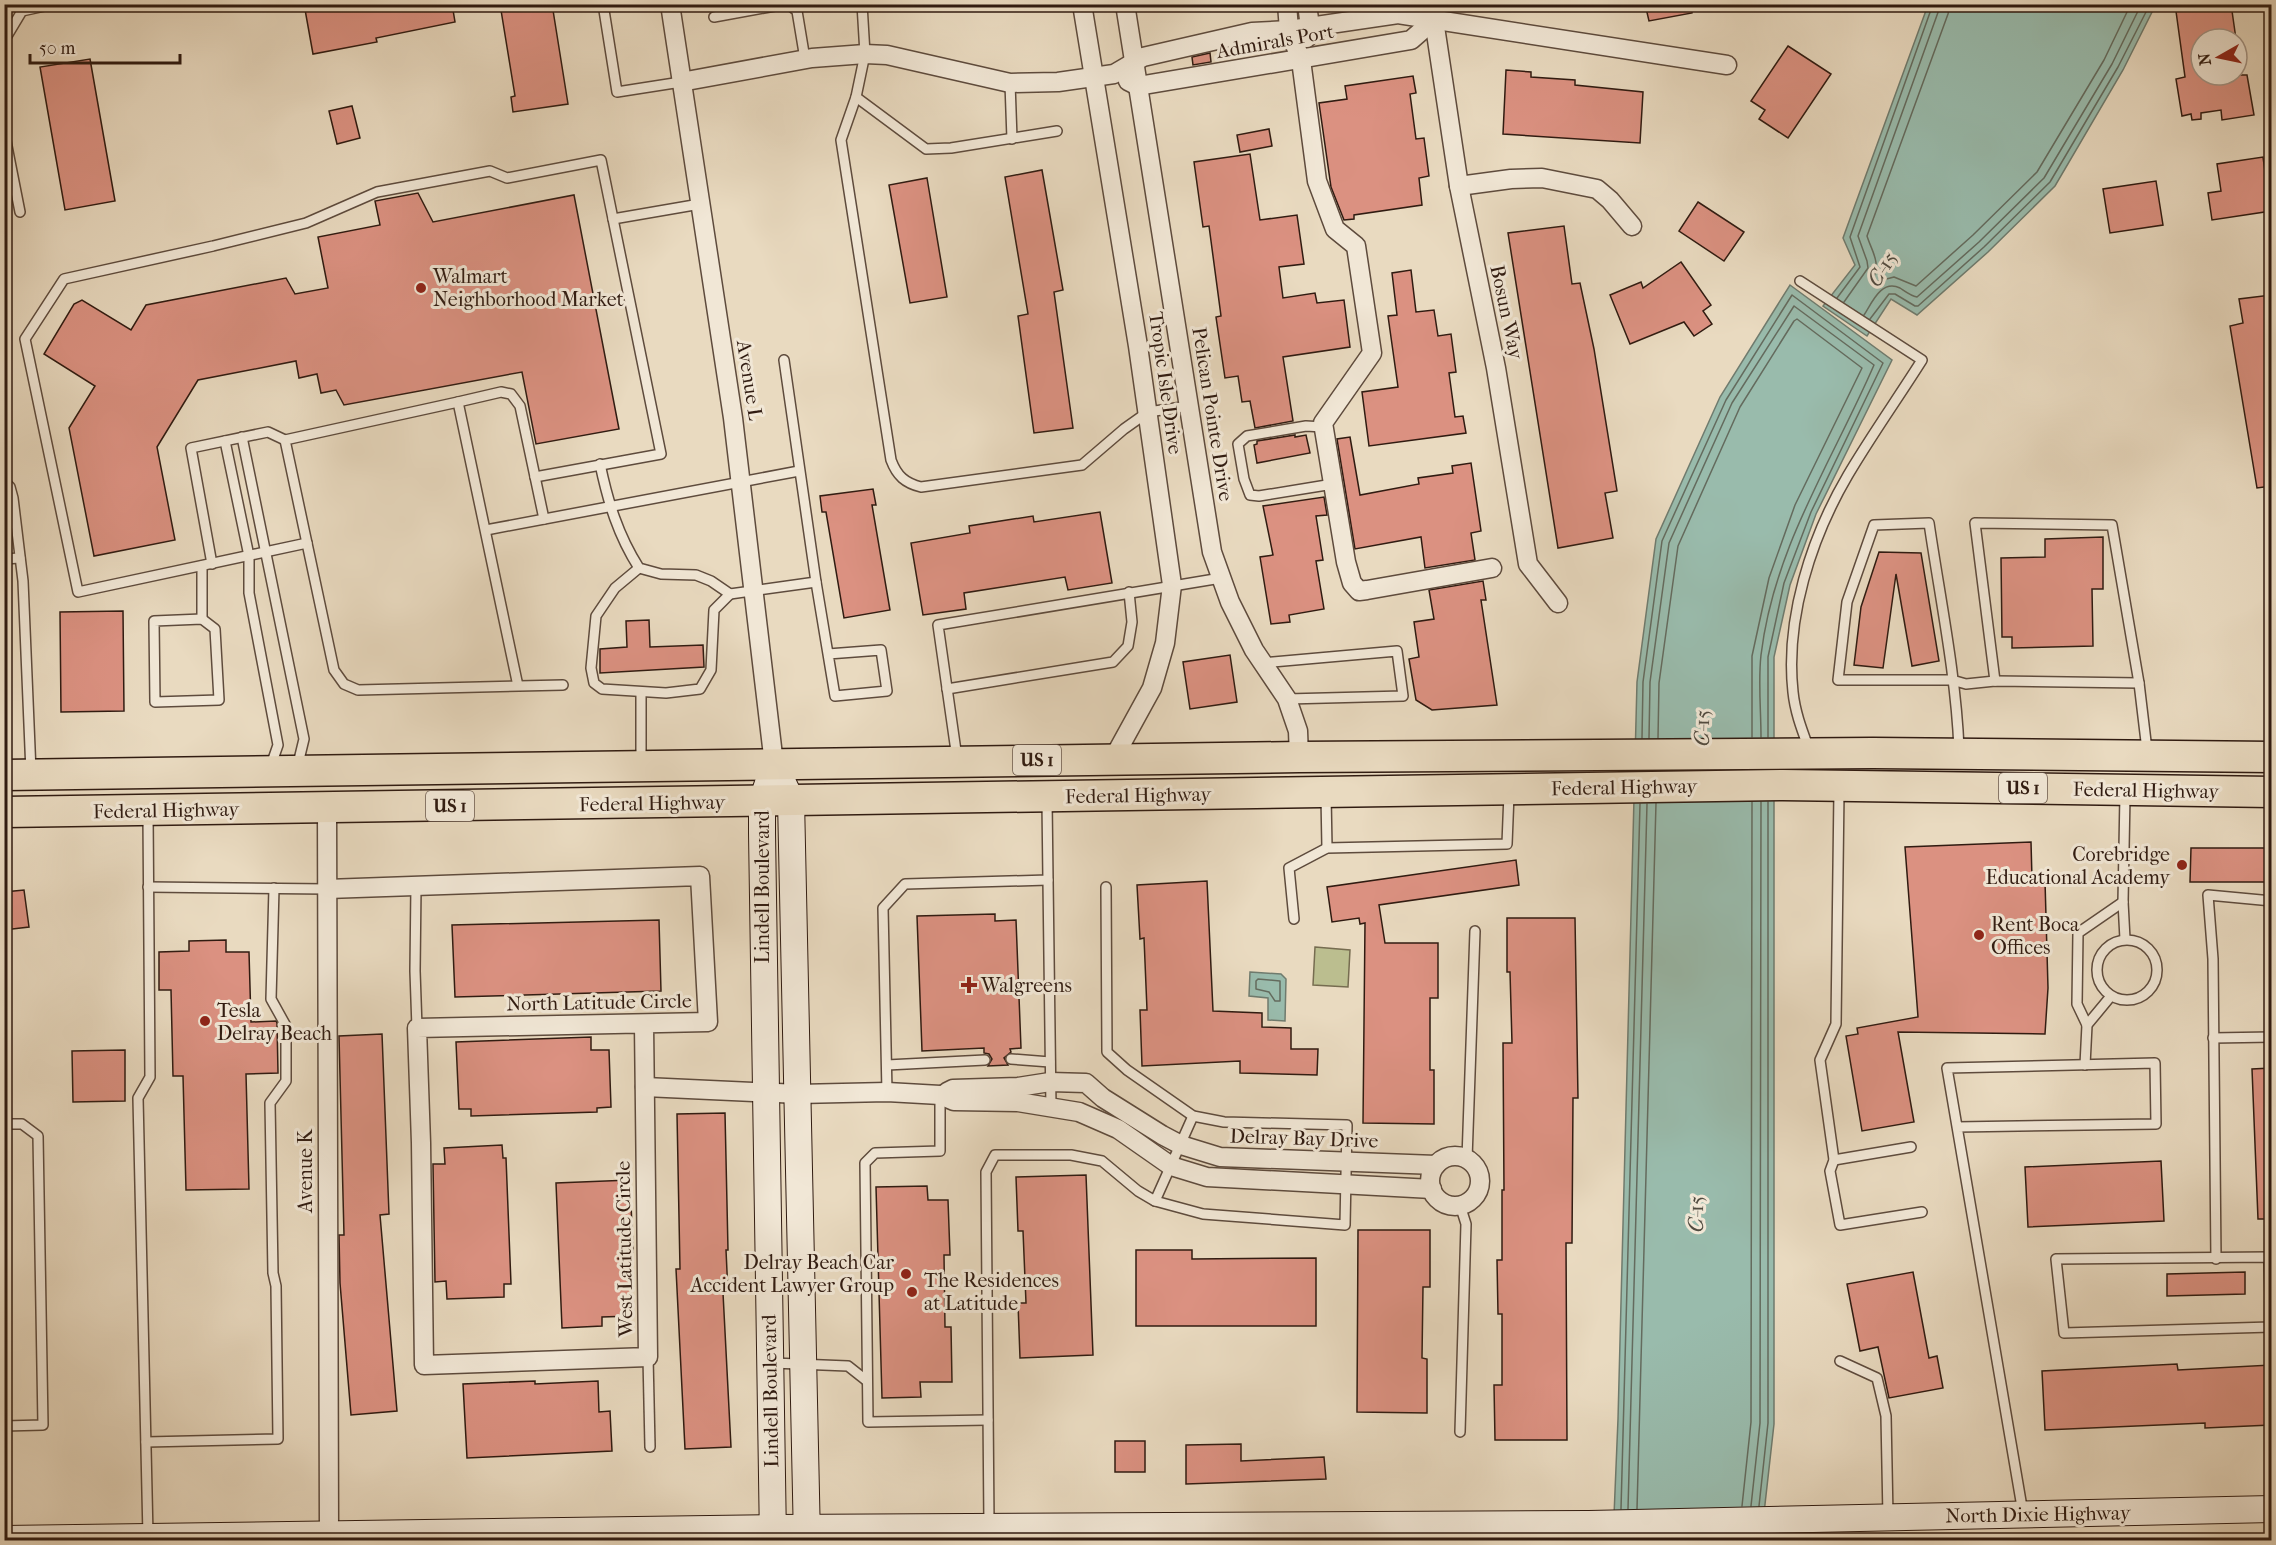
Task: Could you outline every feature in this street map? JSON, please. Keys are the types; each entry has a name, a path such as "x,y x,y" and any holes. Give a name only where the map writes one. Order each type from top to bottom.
{"main road":[{"name":"Federal Highway","path":"18,775 1299,757 1959,753 2271,757"},
{"path":"1797,754 1827,786"},
{"path":"1241,794 1277,779 1290,770 1299,757"},
{"path":"1326,793 1333,781 1343,772 1380,757"},
{"path":"230,808 274,790 283,771"},
{"name":"Federal Highway","path":"4,812 1783,785 2268,791"}],"street":[{"name":"Avenue L","path":"670,4 733,418 774,764"},
{"name":"Tropic Isle Drive","path":"1082,4 1148,412 1172,585 1165,643 1152,688 1113,759"},
{"path":"1125,4 1134,61"},
{"path":"1287,4 1289,30 1301,60 1317,181 1335,229 1356,246 1372,353 1323,423 1346,562 1352,583 1359,591 1492,568"},
{"path":"1301,60 1310,27 1307,4"},
{"name":"Admirals Port","path":"1114,74 1143,57 1252,32 1289,30 1398,14 1434,20"},
{"path":"1434,20 1727,65"},
{"name":"Admirals Port","path":"1138,86 1411,40 1434,20"},
{"name":"Bosun Way","path":"1434,20 1459,186 1496,368 1528,564 1558,603"},
{"path":"681,81 805,59 866,54 887,55 1010,83 1058,82 1114,74 1138,86"},
{"name":"Pelican Pointe Drive","path":"1134,61 1212,552 1230,602 1262,663 1287,699 1298,731 1299,757"},
{"path":"1459,186 1511,179 1542,178 1597,189 1610,200 1632,226"},
{"name":"Lindell Boulevard","path":"774,764 791,800 806,1534"},
{"name":"Lindell Boulevard","path":"773,1534 762,801 774,764"},
{"name":"Avenue K","path":"327,807 329,1534"},
{"name":"North Latitude Circle","path":"327,889 700,876 708,1022 417,1028"},
{"name":"West Latitude Circle","path":"417,1028 424,1365 648,1357 644,1025"},
{"name":"Delray Bay Drive","path":"940,1095 953,1089 1018,1087 1050,1082 1086,1083 1103,1098 1162,1135 1181,1145 1220,1157 1436,1165 1451,1156 1467,1159"},
{"name":"Delray Bay Drive","path":"645,1087 798,1094 887,1092 940,1095 954,1101 1018,1102 1079,1112 1118,1129 1171,1166 1207,1177 1432,1190 1443,1203 1460,1205"},
{"path":"1460,1205 1474,1197 1479,1189 1478,1172 1474,1164 1467,1159"},
{"path":"1432,1190 1432,1172 1436,1165"},
{"name":"North Dixie Highway","path":"4,1539 329,1534 806,1534 989,1527 1589,1524 2271,1509"}],"lane":[{"path":"4,41 22,11 54,4"},
{"path":"603,4 617,93 681,81"},
{"path":"714,17 787,4 797,11 805,59"},
{"path":"862,4 866,54 856,97 841,140 891,460 895,470 911,484 921,487 1082,465 1148,412 1189,406"},
{"path":"1010,83 1012,139"},
{"path":"856,97 926,149 951,148 1057,131"},
{"path":"4,131 20,212"},
{"path":"307,543 78,592 25,339 64,279 306,223 377,192 490,171 507,178 601,160 661,454 535,477"},
{"path":"614,219 700,204"},
{"path":"1797,754 1798,720 1793,692 1792,645 1799,602 1812,553 1828,513 1848,476 1922,360 1800,280"},
{"path":"784,360 816,582 828,654 836,696 887,692 881,650 828,654"},
{"path":"212,564 191,448 268,432 285,440 501,392 511,394 520,406 544,519"},
{"path":"458,402 518,686"},
{"path":"1323,427 1306,426 1246,436 1238,444 1244,479 1250,495 1259,496 1333,484"},
{"path":"242,437 304,739 283,771"},
{"path":"285,440 334,670 344,684 358,690 563,685"},
{"path":"225,441 249,556 249,593 283,771"},
{"path":"600,464 609,507 626,547 639,568 661,574 696,575 711,581 730,594"},
{"path":"486,530 799,471"},
{"path":"4,481 10,487 13,498 23,581 18,775"},
{"path":"1995,681 1975,523 2112,525 2139,684 2148,756"},
{"path":"1959,753 1952,680 1929,524 1874,525 1847,602 1838,680 1952,680 1966,684 1995,681 2139,684"},
{"path":"4,559 20,558"},
{"path":"202,566 202,619"},
{"path":"639,568 615,588 596,616 591,668 594,683 602,689 666,693 700,689 711,670 714,610 730,594 816,582"},
{"path":"957,761 938,625 1221,578"},
{"path":"947,689 1113,662 1128,646 1132,622 1129,592"},
{"path":"202,619 215,629 219,700 154,702 154,621 202,619"},
{"path":"1262,663 1397,651 1403,696 1287,699"},
{"path":"641,692 641,765"},
{"path":"1827,786 1836,1024 1820,1060 1834,1160 1830,1171 1840,1225 1922,1212"},
{"path":"1294,919 1289,868 1327,848 1507,844 1509,789"},
{"path":"2125,789 2123,902 2125,939"},
{"path":"1326,793 1327,848"},
{"path":"1047,797 1051,1108"},
{"path":"148,810 150,1077 138,1098 148,1537"},
{"path":"887,1092 883,908 905,884 1048,880"},
{"path":"416,886 417,1028"},
{"path":"148,887 327,889"},
{"path":"989,1527 986,1172 995,1155 1071,1155 1102,1161 1138,1191 1155,1201 1203,1214 1345,1225 1347,1125 1224,1122 1193,1116 1127,1070 1107,1052 1106,887"},
{"path":"146,1442 278,1438 270,1103 286,1081 286,1026 271,999 274,888"},
{"path":"2216,1259 2213,959 2208,895 2271,901"},
{"path":"2085,1065 2087,1025 2077,1004 2078,933 2123,902"},
{"path":"1467,1159 1475,931"},
{"path":"2125,939 2134,940 2151,950 2157,968 2157,977 2153,986 2138,998 2129,1000 2110,996 2098,981 2097,962 2107,946 2125,939"},
{"path":"2087,1025 2110,996"},
{"path":"2213,1038 2271,1037"},
{"path":"1011,1059 1050,1062"},
{"path":"886,1065 985,1060"},
{"path":"1957,1127 2156,1124 2155,1064 1947,1068 1957,1127 2024,1514"},
{"path":"940,1095 940,1151 875,1153 865,1163 868,1422 988,1420"},
{"path":"1155,1201 1193,1116"},
{"path":"4,1124 22,1124 38,1136 43,1425 4,1426"},
{"path":"1834,1160 1911,1147"},
{"path":"1460,1205 1466,1224 1460,1431"},
{"path":"2269,1257 2271,1327 2064,1333 2056,1260 2269,1257"},
{"path":"648,1357 651,1447"},
{"path":"1840,1361 1877,1378 1886,1416 1887,1517"},
{"path":"770,1363 848,1366 867,1381"}],"green space":[{"path":"1315,947 1350,950 1348,987 1313,985"}],"water":[{"name":"C-15","path":"1928,5 2151,5 2152,12 2123,70 2055,186 1988,252 1917,315 1891,299 1867,336 1823,306 1855,265 1843,238"},
{"name":"C-15","path":"1790,285 1892,360 1816,514 1790,585 1774,657 1774,1424 1761,1540 1613,1540 1637,682 1656,539 1720,397"},
{"path":"1250,972 1281,974 1286,979 1285,1021 1268,1020 1268,998 1249,996"}],"building":[{"path":"304,4 452,4 455,22 376,38 377,42 313,54"},
{"path":"500,4 552,4 568,104 513,112 511,97 515,96"},
{"path":"1645,4 1692,4 1692,13 1649,21"},
{"path":"2175,4 2231,4 2234,27 2189,27 2189,87 2249,86 2254,115 2222,120 2221,110 2201,113 2201,119 2192,120 2191,114 2182,116 2176,79 2185,77"},
{"path":"1788,46 1831,74 1788,138 1759,119 1765,110 1751,101"},
{"path":"1210,53 1211,62 1193,65 1192,57"},
{"path":"90,59 115,201 65,210 40,67"},
{"path":"1506,70 1531,72 1531,77 1575,80 1575,85 1643,92 1640,143 1503,134"},
{"path":"1413,76 1416,93 1410,94 1416,139 1424,138 1429,176 1419,178 1422,205 1354,215 1354,219 1344,220 1331,187 1319,103 1347,99 1345,86"},
{"path":"352,106 360,138 337,144 329,111"},
{"path":"1269,129 1272,146 1240,152 1237,135"},
{"path":"1250,154 1260,220 1297,215 1304,264 1279,267 1283,298 1315,293 1317,303 1344,300 1350,347 1283,357 1293,421 1255,428 1250,401 1242,402 1238,376 1225,378 1216,317 1221,316 1209,226 1203,227 1194,162"},
{"path":"2263,157 2267,186 2271,185 2271,211 2212,220 2208,193 2221,191 2217,164"},
{"path":"1042,170 1063,290 1054,292 1073,428 1034,433 1018,316 1028,314 1005,177"},
{"path":"927,178 947,297 910,303 889,185"},
{"path":"2156,181 2163,225 2110,233 2103,189"},
{"path":"418,193 433,222 574,195 619,429 536,444 522,372 344,405 336,390 321,393 317,374 299,378 296,361 198,380 157,447 175,540 94,556 69,428 95,386 44,354 74,304 82,300 131,330 146,305 286,278 295,294 328,288 318,237 380,225 375,201"},
{"path":"1698,202 1744,232 1724,261 1679,231"},
{"path":"1564,226 1572,284 1580,283 1594,349 1617,491 1605,493 1613,538 1558,548 1508,233"},
{"path":"1681,262 1711,305 1703,311 1712,324 1694,336 1684,322 1630,344 1610,295 1641,282 1643,288"},
{"path":"1411,270 1416,312 1434,310 1438,336 1451,334 1456,372 1449,373 1455,417 1463,416 1466,433 1369,446 1362,392 1398,387 1388,316 1397,315 1392,273"},
{"path":"2271,295 2271,486 2257,488 2230,326 2243,323 2239,299"},
{"path":"1295,435 1295,437 1306,435 1310,453 1257,463 1254,445 1257,441"},
{"path":"1350,437 1360,495 1419,484 1418,478 1453,473 1452,466 1471,463 1481,531 1471,533 1475,560 1425,568 1421,537 1355,549 1337,439"},
{"path":"873,489 876,505 872,505 890,610 844,618 826,512 822,512 820,496"},
{"path":"1324,497 1327,515 1316,516 1323,560 1316,561 1324,609 1289,615 1290,622 1271,624 1260,557 1273,555 1263,506"},
{"path":"1100,512 1112,583 1068,590 1065,577 964,593 966,609 923,615 911,543 970,533 969,526 1033,516 1034,522"},
{"path":"2103,537 2103,589 2092,589 2093,646 2012,648 2012,637 2002,637 2001,558 2045,557 2045,539"},
{"path":"1879,552 1921,553 1939,661 1912,666 1896,574 1883,668 1854,665 1861,607"},
{"path":"1483,581 1486,600 1481,600 1497,705 1432,710 1416,700 1409,659 1419,657 1414,622 1434,619 1429,590"},
{"path":"123,611 124,711 61,712 60,612"},
{"path":"649,620 650,647 703,645 704,667 600,673 600,649 627,647 626,621"},
{"path":"1230,655 1237,702 1190,709 1183,662"},
{"name":"Rent Boca Offices","path":"2031,842 2032,879 2045,881 2048,988 2045,1034 1898,1032 1914,1122 1862,1131 1846,1036 1858,1034 1857,1028 1918,1017 1905,847"},
{"path":"2191,848 2271,848 2271,882 2190,882"},
{"path":"1516,860 1519,885 1379,905 1385,943 1438,943 1438,998 1430,998 1430,1070 1434,1070 1434,1124 1363,1123 1365,923 1360,924 1359,918 1332,922 1327,887"},
{"path":"1207,881 1213,1011 1262,1013 1262,1027 1291,1028 1291,1049 1318,1049 1317,1075 1240,1073 1240,1061 1142,1066 1140,1010 1147,1010 1144,938 1140,939 1137,885"},
{"path":"24,890 29,927 4,930 4,892"},
{"name":"Walgreens","path":"995,914 995,921 1016,920 1021,1048 1010,1049 1011,1052 1004,1058 1008,1065 988,1066 992,1059 989,1054 984,1053 984,1048 922,1051 917,916"},
{"path":"1507,918 1575,918 1578,1098 1573,1098 1572,1243 1566,1243 1567,1440 1495,1440 1494,1385 1502,1385 1502,1314 1498,1314 1497,1260 1502,1260 1502,1190 1504,1190 1503,1043 1512,1043 1510,972 1507,972"},
{"path":"659,920 661,991 455,997 452,925"},
{"path":"226,940 226,952 249,952 251,1022 276,1021 277,1023 278,1073 246,1074 249,1189 186,1190 183,1076 173,1076 171,990 159,990 159,952 189,951 189,941"},
{"path":"382,1034 389,1214 380,1215 397,1411 351,1415 340,1283 339,1235 344,1235 339,1036"},
{"path":"591,1037 591,1050 609,1050 611,1107 597,1108 597,1112 471,1116 471,1109 459,1109 456,1042"},
{"path":"125,1050 125,1101 73,1102 72,1051"},
{"path":"2271,1068 2271,1219 2258,1219 2252,1069"},
{"path":"725,1113 728,1293 723,1293 731,1447 685,1449 676,1269 680,1269 677,1114"},
{"path":"502,1145 503,1158 506,1158 511,1284 504,1284 504,1297 447,1299 446,1281 435,1282 433,1164 445,1164 444,1148"},
{"path":"2161,1161 2164,1221 2028,1227 2025,1167"},
{"path":"1086,1175 1093,1355 1020,1358 1018,1303 1026,1303 1023,1231 1018,1231 1016,1177"},
{"path":"630,1180 633,1252 629,1252 632,1316 602,1317 602,1326 562,1328 556,1183"},
{"name":"The Residences at Latitude","path":"927,1186 928,1200 948,1200 950,1255 944,1255 945,1327 951,1327 952,1382 920,1382 921,1397 882,1398 876,1187"},
{"path":"1358,1230 1430,1230 1430,1287 1423,1287 1422,1358 1427,1359 1427,1413 1357,1412"},
{"path":"1136,1250 1192,1250 1192,1259 1316,1258 1316,1326 1136,1326"},
{"path":"1913,1272 1929,1358 1937,1356 1943,1388 1889,1398 1878,1347 1860,1351 1847,1284"},
{"path":"2245,1272 2245,1294 2167,1296 2167,1274"},
{"path":"2177,1364 2178,1370 2271,1365 2271,1425 2205,1428 2205,1423 2045,1430 2042,1371"},
{"path":"535,1381 535,1384 598,1381 599,1412 610,1411 612,1451 467,1458 463,1384"},
{"path":"1115,1441 1145,1441 1145,1472 1115,1472"},
{"path":"1241,1444 1241,1461 1324,1457 1326,1479 1186,1484 1186,1445"}],"place":[{"name":"Walmart Neighborhood Market","path":"421,288"},
{"name":"Corebridge Educational Academy","path":"2182,865"},
{"name":"Rent Boca Offices","path":"1979,935"},
{"name":"Walgreens","path":"969,985"},
{"name":"Tesla Delray Beach","path":"205,1021"},
{"name":"Delray Beach Car Accident Lawyer Group","path":"906,1274"},
{"name":"The Residences at Latitude","path":"912,1292"}]}
